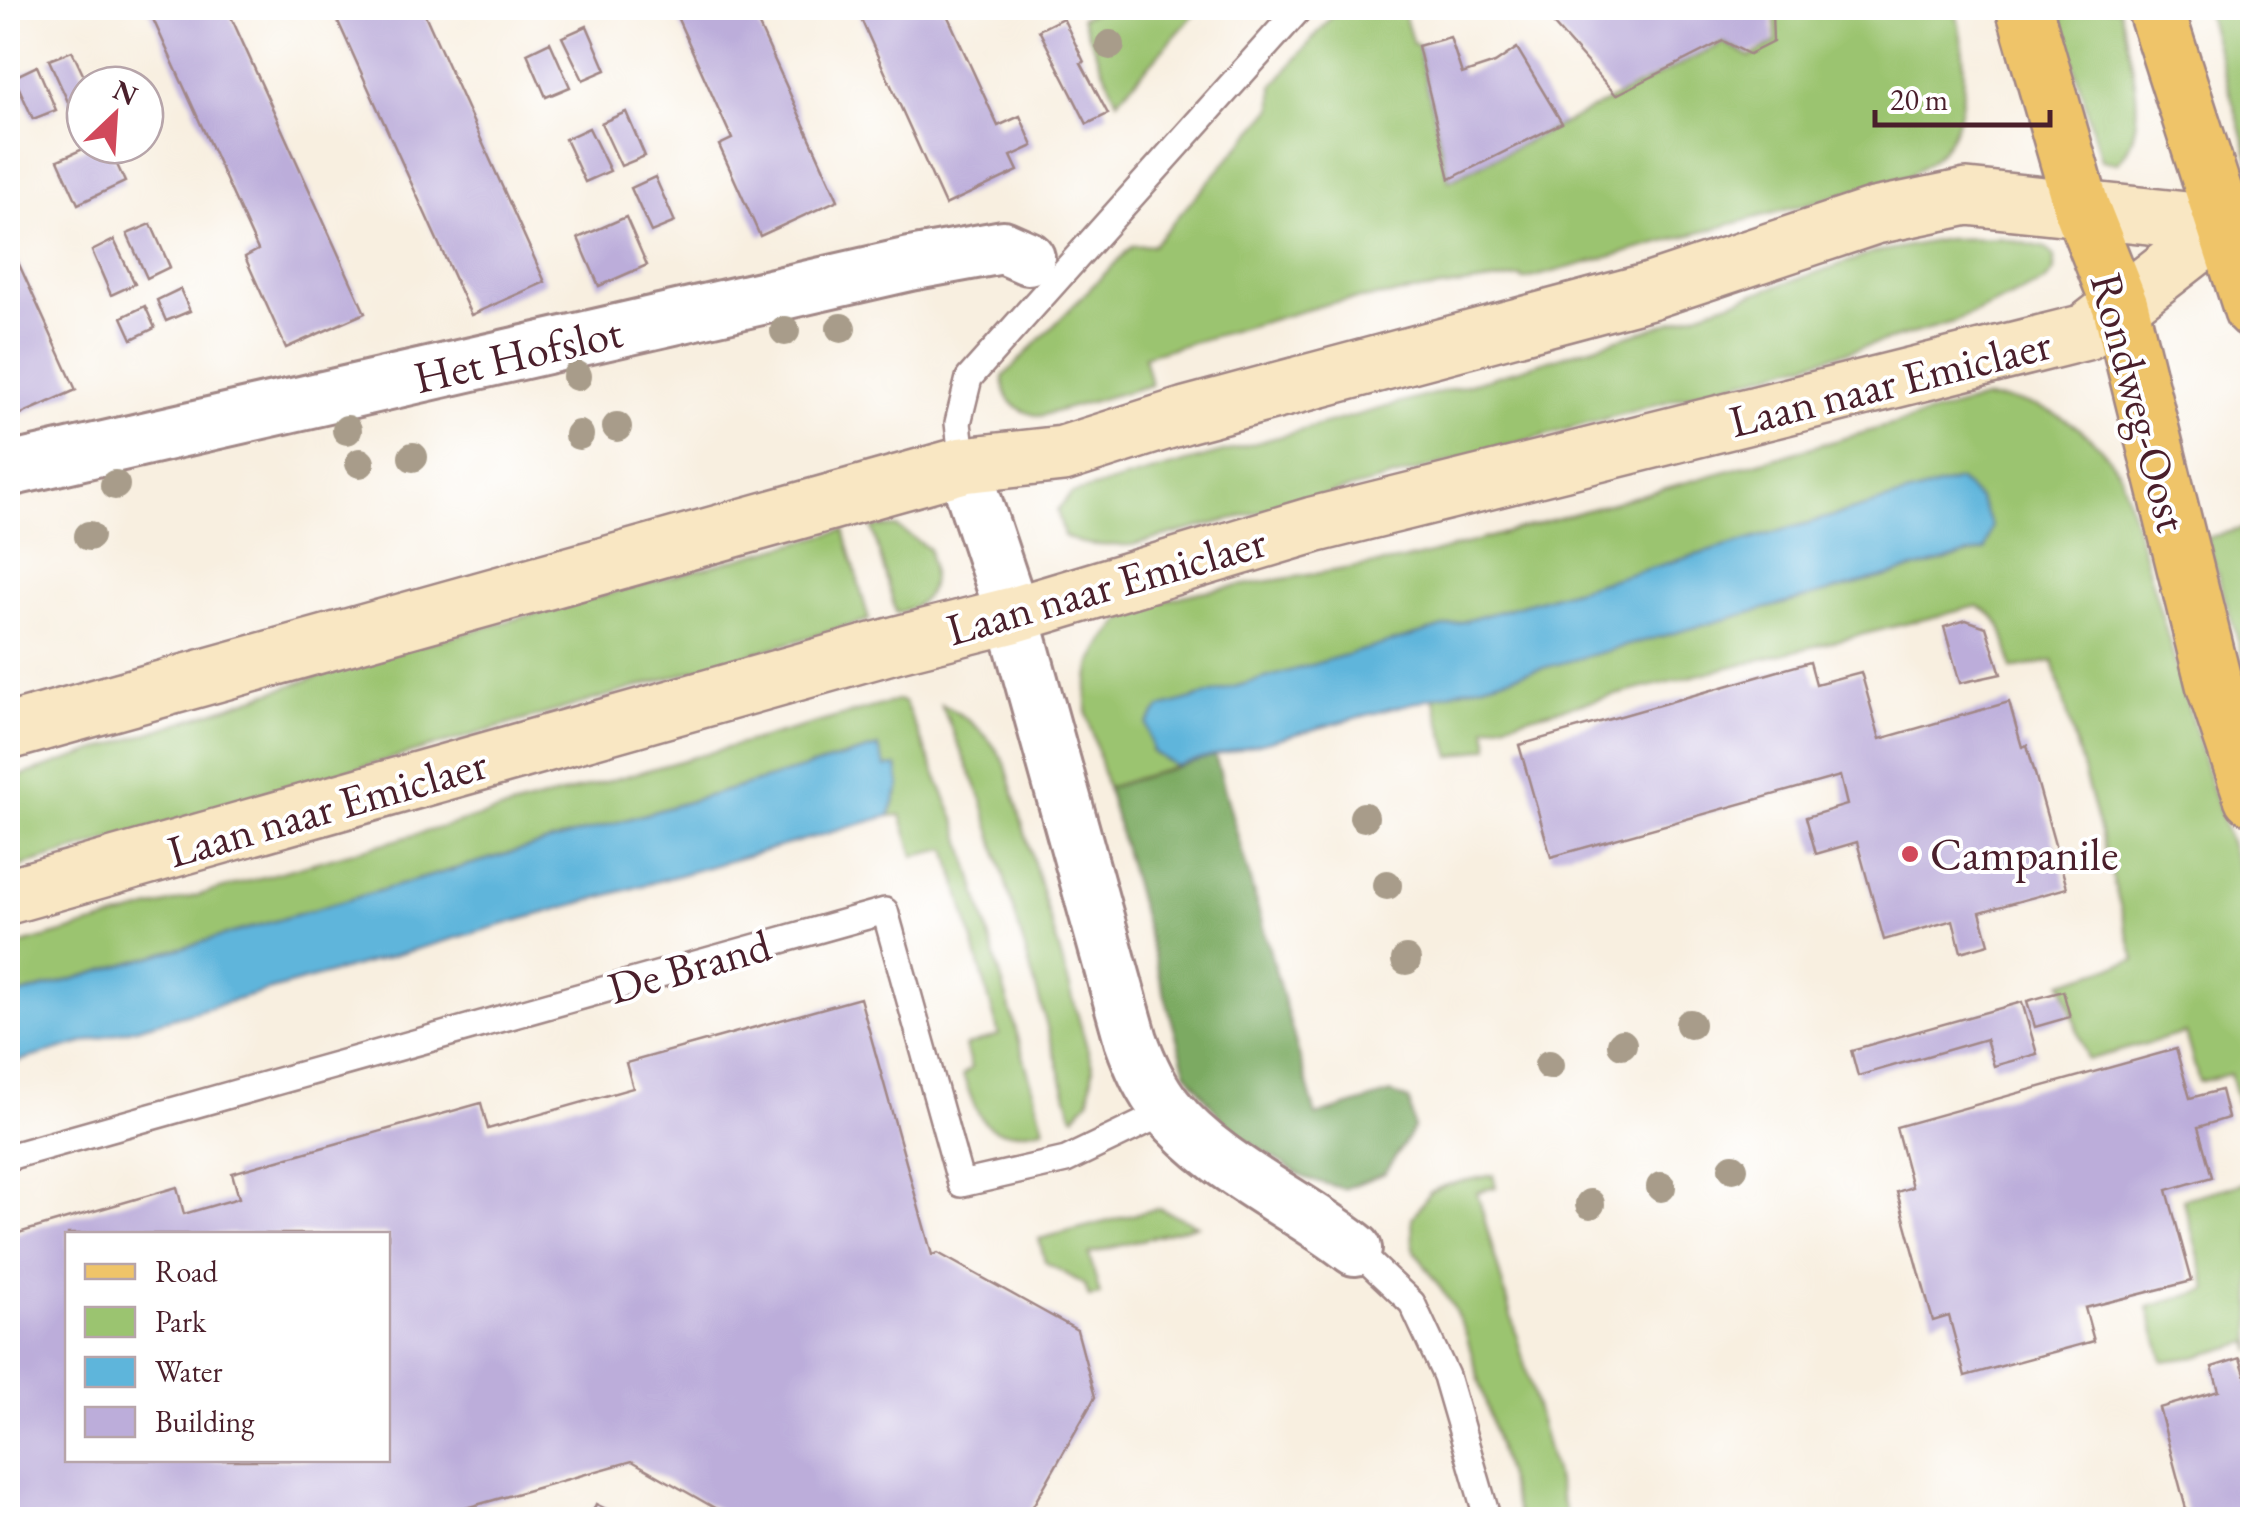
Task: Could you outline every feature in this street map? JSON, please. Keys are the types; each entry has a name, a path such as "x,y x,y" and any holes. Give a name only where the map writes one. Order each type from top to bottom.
{"main road":[{"name":"Rondweg-Oost","path":"2024,8 2082,209 2120,305 2214,684 2252,797"},
{"path":"2155,8 2252,310"},
{"path":"8,732 963,465 1063,454 1186,415 1650,291 1875,216 1966,196 2226,224"},
{"name":"Laan naar Emiclaer","path":"8,896 898,644 1013,615 1313,525 2086,332 2226,224"}],"street":[{"name":"Het Hofslot","path":"8,470 910,264 1003,247 1028,258"},
{"path":"963,465 1013,615 1144,1075 1168,1111 1205,1146 1355,1249"}],"lane":[{"path":"963,465 958,423 969,378 1300,8"},
{"name":"De Brand","path":"8,1157 885,911 961,1184 1066,1160 1168,1111"},
{"path":"1355,1249 1412,1303 1446,1376 1488,1520"}],"green space":[{"path":"1103,8 1200,8 1117,101 1081,18"},
{"path":"1339,8 1402,8 1413,44 1417,44 1449,181 1724,43 1750,57 1776,42 1775,13 1766,8 1955,8 1964,63 1962,103 1950,138 1936,156 1908,177 1523,280 1522,277 1331,303 1144,356 1151,385 1040,416 1013,404 1003,377 1132,246 1153,245 1273,108 1273,86"},
{"path":"2058,8 2119,8 2133,67 2137,110 2128,148 2117,163 2101,160"},
{"path":"2205,8 2252,8 2252,167"},
{"path":"2000,238 2046,248 2054,257 2054,271 2045,282 1954,322 1380,481 1132,545 1088,544 1064,536 1057,510 1071,494 1484,380 1877,252 1946,239"},
{"path":"1984,399 2026,404 2063,418 2094,442 2121,475 2212,789 2252,906 2252,1155 2230,1074 2199,1082 2185,1033 2087,1060 2062,982 2135,960 2053,661 2012,669 1999,624 1978,606 1486,727 1489,747 1451,757 1433,697 1985,550 1152,752 1176,766 1107,788 1087,713 1087,688 1092,663 1105,640 1122,620 1143,606 1200,592 1415,558"},
{"path":"2252,526 2252,686 2206,538"},
{"path":"872,527 897,527 929,549 932,582 925,598 909,609 896,613"},
{"path":"844,530 869,620 8,870 8,780 379,656"},
{"path":"899,700 905,703 957,824 1044,1128 1024,1132 997,1130 981,1118 975,1107 963,1075 971,1068 965,1046 999,1035 947,849 914,856 901,815 889,816 900,786 897,767 886,768 878,747 8,998 8,948"},
{"path":"941,704 978,728 1005,763 1093,1068 1089,1099 1075,1116 982,800"},
{"path":"1215,755 1316,1116 1391,1093 1409,1100 1414,1128 1385,1173 1344,1189 1305,1178 1239,1136 1222,1120 1186,1071 1107,788"},
{"path":"1493,1175 1496,1187 1477,1192 1567,1519 1519,1519 1465,1331 1413,1248 1412,1218 1430,1192"},
{"path":"2252,1181 2252,1352 2249,1342 2196,1357 2163,1361 2148,1307 2208,1290 2183,1199"},
{"path":"1159,1208 1197,1225 1089,1254 1100,1295 1089,1297 1085,1285 1045,1262 1039,1239"}],"water":[{"path":"1959,480 1979,499 1992,526 1985,550 1176,766 1153,752 1147,724 1160,708"},
{"path":"878,747 886,767 897,766 900,786 889,816 8,1064 8,998"}],"building":[{"path":"148,8 227,8 365,313 286,348 245,257 258,250"},
{"path":"332,8 422,8 545,282 471,315"},
{"path":"673,8 751,8 838,200 760,236 719,145 732,139"},
{"path":"856,8 944,8 998,126 1020,116 1033,146 1011,156 1018,171 945,205"},
{"path":"1539,8 1712,8 1724,15 1738,8 1762,8 1772,13 1773,42 1749,54 1723,41 1616,95"},
{"path":"1063,18 1108,114 1087,124 1039,30"},
{"path":"587,26 606,70 583,80 562,37"},
{"path":"1450,37 1462,74 1495,63 1517,48 1562,123 1450,179 1418,46"},
{"path":"550,42 570,87 546,97 527,53"},
{"path":"72,51 79,65 65,65 65,95 49,60"},
{"path":"37,66 56,110 33,119 14,77"},
{"path":"626,112 645,156 621,166 601,123"},
{"path":"589,128 610,171 585,182 565,139"},
{"path":"65,157 65,165 117,165 125,182 78,204 58,160"},
{"path":"655,177 675,222 651,232 631,188"},
{"path":"626,217 647,265 599,286 578,238"},
{"path":"151,224 170,267 147,278 127,234"},
{"path":"8,240 76,390 8,420"},
{"path":"114,240 135,284 111,295 92,251"},
{"path":"180,289 190,311 166,321 157,300"},
{"path":"145,306 155,328 132,339 122,317"},
{"path":"1966,620 1986,627 2001,674 1960,683 1944,627"},
{"path":"1810,662 1816,684 1861,672 1880,739 2009,702 2022,747 2027,745 2067,888 1980,912 1989,944 1961,952 1953,920 1884,940 1857,842 1816,854 1806,817 1847,805 1840,776 1551,857 1519,745"},
{"path":"2063,991 2070,1017 2035,1027 2027,1001"},
{"path":"860,998 932,1255 938,1253 1077,1330 1095,1397 1025,1520 736,1520 632,1461 423,1520 8,1520 8,1236 177,1187 184,1214 239,1198 232,1173 481,1103 488,1129 633,1088 626,1063"},
{"path":"2022,1002 2037,1054 1994,1066 1986,1039 1858,1076 1851,1050"},
{"path":"2176,1049 2190,1098 2221,1090 2228,1118 2198,1127 2212,1177 2167,1190 2192,1281 2085,1308 2094,1341 1965,1376 1949,1316 1933,1321 1897,1192 1912,1187 1896,1127"},
{"path":"2240,1358 2248,1383 2252,1382 2252,1520 2189,1520 2159,1408 2219,1391 2212,1367"},
{"path":"596,1504 629,1520 589,1520"}],"place":[{"name":"Campanile","path":"1910,854"}]}
